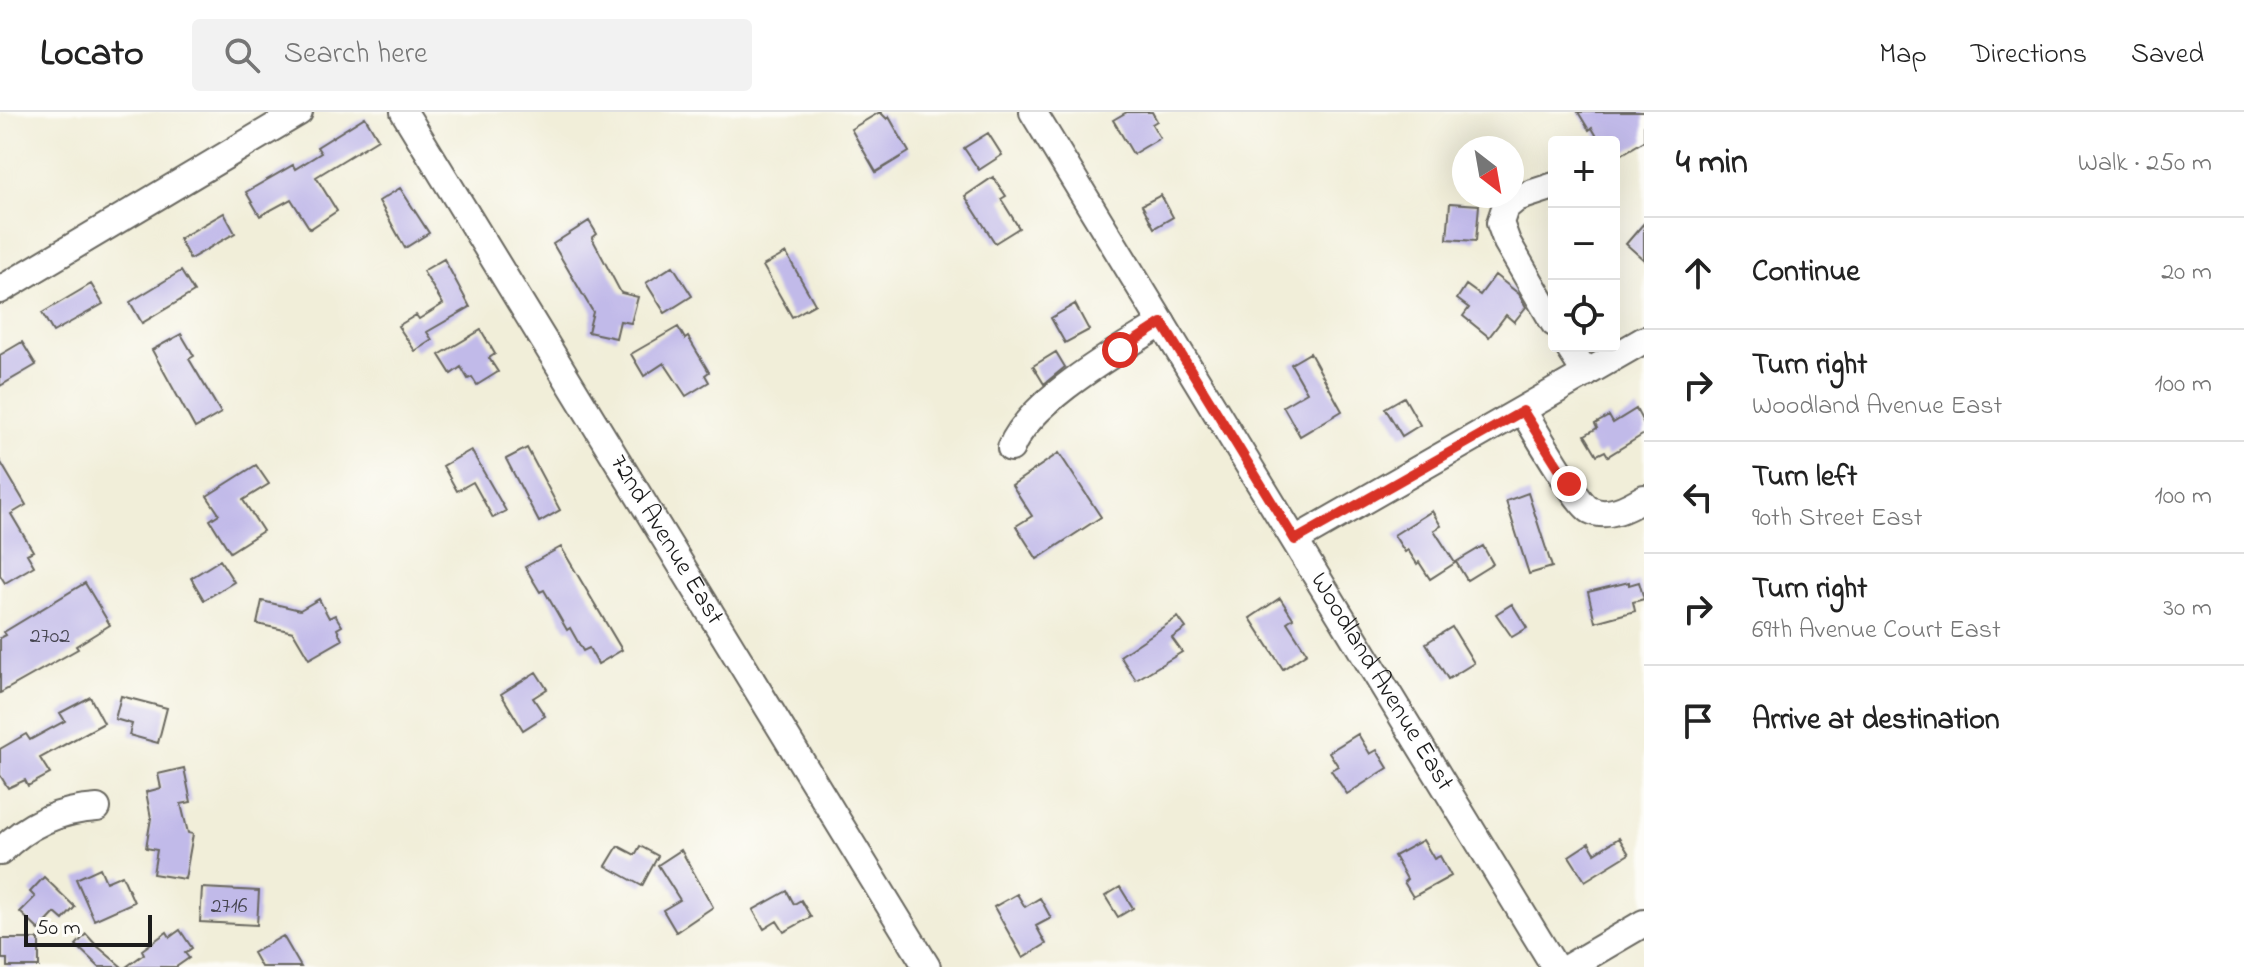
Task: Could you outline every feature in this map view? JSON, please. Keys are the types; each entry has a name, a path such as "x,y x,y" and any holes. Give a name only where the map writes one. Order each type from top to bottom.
{"street":[{"path":"0,290 299,112"},
{"name":"72nd Avenue East","path":"404,112 927,967"},
{"name":"Woodland Avenue East","path":"1033,112 1555,967"},
{"path":"1548,188 1517,198 1505,208 1500,223 1507,242 1548,313"},
{"path":"1011,448 1017,432 1042,406 1162,323"},
{"path":"1295,540 1644,340"},
{"path":"1572,352 1586,374"},
{"path":"1523,411 1589,510 1603,513 1616,511 1644,498"},
{"path":"0,852 12,839 57,813 97,808"},
{"path":"1569,967 1644,923"}],"building":[{"path":"880,112 887,119 889,117 909,152 876,172 851,129"},
{"path":"1127,112 1152,112 1157,121 1152,124 1160,138 1133,154 1113,120"},
{"path":"1578,112 1644,112 1644,141 1620,155 1620,136 1597,136 1592,128 1589,130"},
{"path":"365,117 378,139 316,177 337,211 310,229 291,199 260,216 246,192 321,153 317,147"},
{"path":"988,133 1002,155 979,170 964,148"},
{"path":"993,177 1006,196 1001,199 1019,228 995,243 965,196"},
{"path":"400,188 429,233 405,248 379,201"},
{"path":"1161,195 1173,217 1154,228 1142,205"},
{"path":"1450,203 1452,208 1479,208 1476,241 1447,239"},
{"path":"224,213 235,233 190,259 179,239"},
{"path":"589,221 597,234 592,238 621,293 638,297 631,323 620,321 616,338 588,332 593,312 553,244"},
{"path":"1644,223 1644,260 1626,244"},
{"path":"786,253 815,304 792,317 763,266"},
{"path":"444,259 470,307 427,332 432,340 415,351 398,326 416,315 419,319 443,304 423,271"},
{"path":"673,266 692,296 665,313 646,283"},
{"path":"181,271 194,292 142,323 130,302"},
{"path":"1495,275 1519,294 1526,307 1514,322 1506,315 1489,337 1463,316 1469,308 1457,299 1466,285 1480,295"},
{"path":"91,284 103,304 53,332 42,313"},
{"path":"1075,304 1089,330 1065,343 1051,318"},
{"path":"678,327 685,339 688,337 709,372 705,375 709,382 686,396 664,363 644,376 631,354"},
{"path":"481,330 495,354 489,358 498,372 477,385 472,377 468,379 461,367 451,374 439,355"},
{"path":"181,334 194,356 189,359 221,413 195,428 152,350"},
{"path":"22,342 36,365 0,386 0,355"},
{"path":"1056,352 1065,367 1044,384 1033,366"},
{"path":"1310,353 1342,411 1300,436 1283,406 1307,392 1291,364"},
{"path":"1404,397 1420,425 1402,436 1385,408"},
{"path":"1636,409 1644,424 1644,434 1608,456 1605,451 1597,455 1585,435 1597,428 1595,424 1609,416 1613,423"},
{"path":"527,448 560,510 539,522 506,459"},
{"path":"471,450 506,511 493,518 473,482 457,491 443,466"},
{"path":"1059,453 1101,517 1037,559 1016,526 1032,516 1012,485"},
{"path":"0,461 26,505 11,514 33,551 27,554 34,566 5,583 0,575"},
{"path":"256,465 269,484 243,500 263,531 230,552 210,520 219,514 207,496"},
{"path":"1528,493 1552,567 1529,574 1506,501"},
{"path":"1432,511 1441,526 1434,530 1455,563 1430,579 1394,535"},
{"path":"1483,546 1493,564 1467,580 1456,562"},
{"path":"561,547 622,650 598,664 589,648 583,651 570,628 567,630 544,590 540,592 525,567"},
{"path":"220,560 234,582 204,600 191,578"},
{"path":"1629,582 1629,585 1639,582 1644,599 1633,602 1635,611 1595,622 1588,592"},
{"path":"85,583 110,625 76,646 78,649 0,693 0,638 6,635 4,632"},
{"path":"1280,598 1293,618 1287,622 1307,653 1283,669 1250,618"},
{"path":"319,599 329,618 335,615 342,626 337,629 342,640 309,659 293,632 257,624 262,601 300,610"},
{"path":"1512,604 1527,628 1512,637 1496,614"},
{"path":"1178,617 1186,628 1172,638 1182,652 1136,680 1120,656"},
{"path":"1452,627 1474,663 1448,679 1426,643"},
{"path":"536,672 547,689 533,698 545,716 523,730 501,694"},
{"path":"121,696 167,708 158,743 129,735 132,724 115,719"},
{"path":"90,697 104,723 40,758 50,774 28,786 25,780 8,788 0,775 0,749 26,734 30,740 65,721 60,713"},
{"path":"1358,734 1370,754 1377,750 1388,768 1347,794 1331,770 1338,766 1329,752"},
{"path":"184,768 191,802 181,804 188,833 193,834 185,879 153,874 157,850 146,848 151,818 146,792 161,788 158,774"},
{"path":"1619,838 1629,854 1585,881 1569,856 1589,843 1595,853"},
{"path":"1423,840 1434,859 1440,856 1451,876 1413,897 1394,856"},
{"path":"618,846 635,855 640,846 658,856 642,886 606,866"},
{"path":"681,850 713,907 676,932 663,910 680,900 658,865"},
{"path":"100,868 106,882 122,875 134,902 94,920 76,879"},
{"path":"44,877 75,907 63,920 55,913 39,930 20,912 35,897 30,892"},
{"path":"1120,887 1133,908 1118,917 1105,896"},
{"path":"202,888 259,891 257,925 200,922"},
{"path":"787,891 794,904 801,900 811,917 784,932 777,921 764,929 753,910"},
{"path":"1017,894 1025,907 1040,898 1051,918 1036,926 1046,944 1023,958 994,907"},
{"path":"180,930 192,948 185,953 189,958 176,967 126,967 144,954 142,950 167,932 170,937"},
{"path":"86,934 122,967 99,967 76,945"},
{"path":"283,936 301,967 261,967 253,953"},
{"path":"2,939 39,939 39,967 7,967 7,959 2,959"}],"route":[{"path":"1120,350 1162,323 1295,540 1523,411 1569,484"}]}
